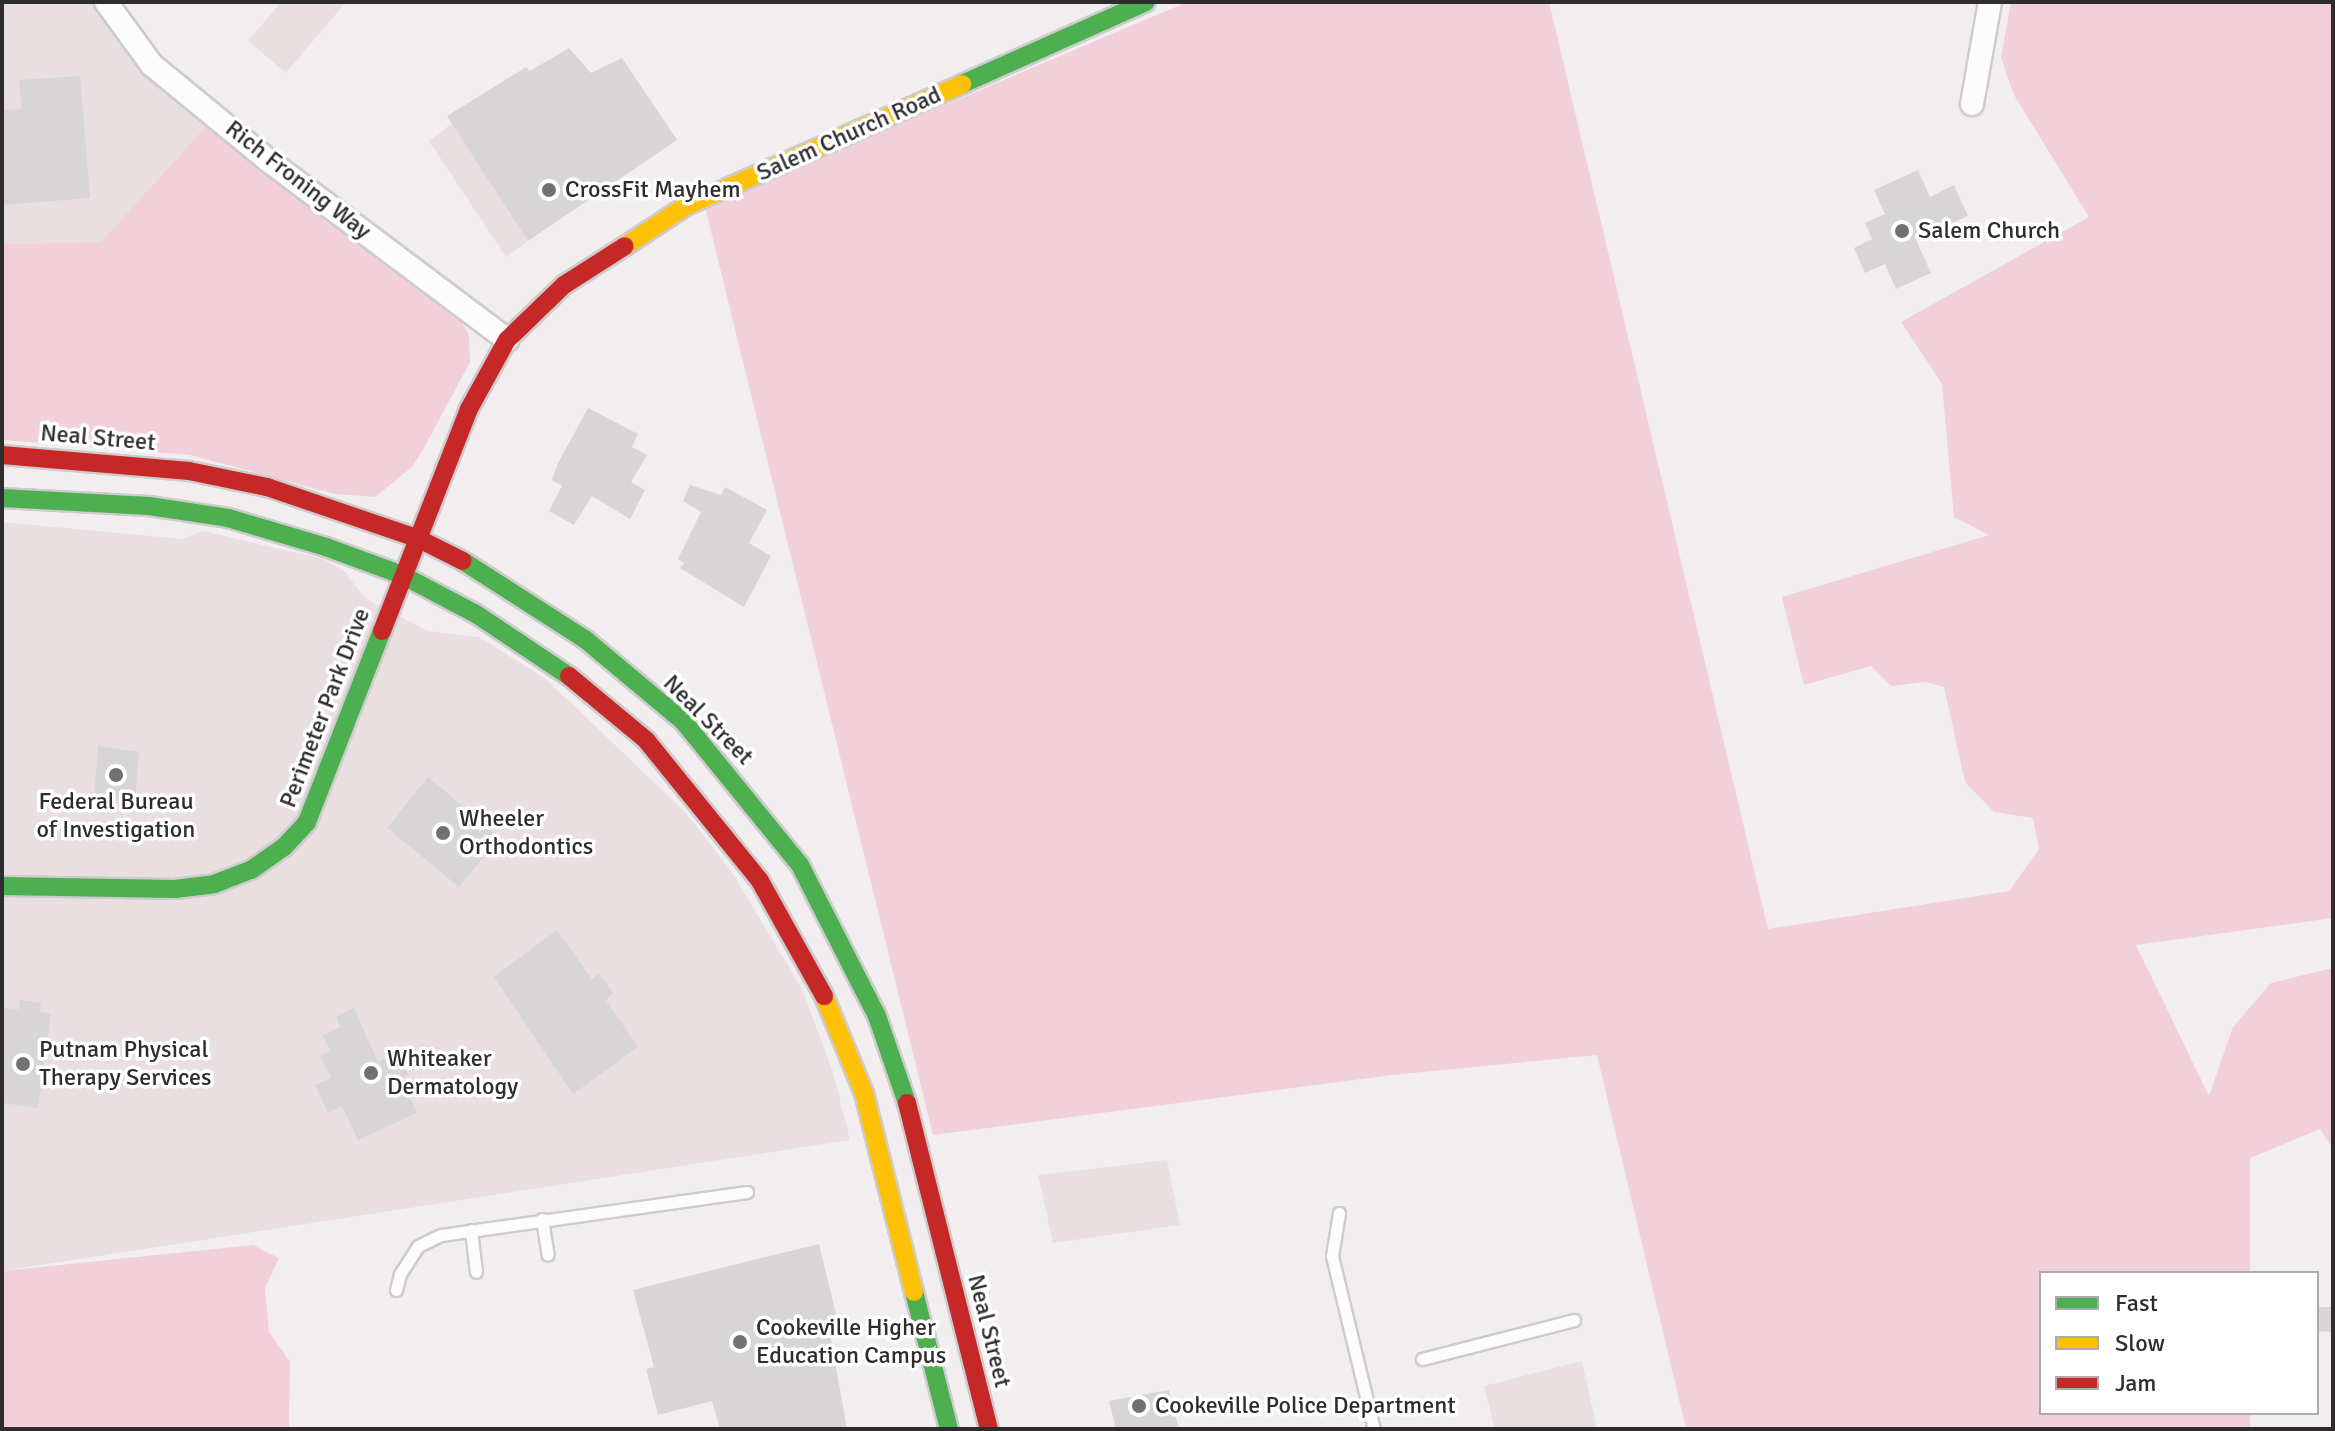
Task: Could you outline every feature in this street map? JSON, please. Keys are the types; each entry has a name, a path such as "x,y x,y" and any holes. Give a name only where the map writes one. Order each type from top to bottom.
{"main road":[{"name":"Salem Church Road","path":"402,575 469,409 507,340 564,285 686,206 1146,2"},
{"name":"Neal Street","path":"2,455 189,471 267,487 417,538 455,556 586,640 683,721 751,799 800,865 877,1016 920,1142 989,1429"},
{"path":"2,498 149,506 228,518 402,575 564,671 646,740 717,822 805,955 864,1093 949,1429"},
{"name":"Perimeter Park Drive","path":"2,886 175,889 251,870 284,847 307,822 402,575"},
{"path":"717,822 751,799"}],"street":[{"name":"Rich Froning Way","path":"106,2 152,65 269,161 507,340"},
{"path":"1972,104 1990,2"}],"lane":[{"path":"396,1290 400,1274 418,1246 471,1230 747,1192"},
{"path":"1339,1213 1332,1256 1374,1429"},
{"path":"542,1219 548,1255"},
{"path":"471,1230 476,1272"},
{"path":"1422,1359 1574,1320"}],"shaded area":[{"path":"2,2 92,2 130,54 206,126 101,242 2,244"},
{"path":"281,2 346,2 286,73 248,41"},
{"path":"1187,2 1549,2 1768,929 2009,891 2039,849 2033,818 1994,812 1965,782 1944,687 1926,682 1891,686 1871,666 1804,685 1782,597 1989,535 1954,517 1942,384 1901,322 2089,217 2014,95 2001,58 2011,2 2333,2 2333,918 2136,945 2209,1096 2233,1027 2271,983 2333,968 2333,1149 2320,1129 2250,1158 2250,1271 2039,1271 2039,1415 2250,1415 2250,1429 1686,1429 1597,1055 1392,1075 933,1135 705,207"},
{"path":"452,123 528,241 506,257 429,141"},
{"path":"206,126 462,323 469,335 470,362 425,446 412,467 375,497 335,494 190,455 2,440 2,244 101,242"},
{"path":"2,522 182,539 203,531 323,559 344,571 365,598 427,631 479,637 546,679 686,813 732,872 802,989 833,1072 850,1140 2,1271"},
{"path":"1167,1160 1180,1225 1053,1243 1038,1175"},
{"path":"253,1245 279,1258 265,1288 269,1332 290,1362 289,1429 2,1429 2,1271"},
{"path":"1582,1361 1597,1429 1495,1429 1484,1386"}],"building":[{"name":"CrossFit Mayhem","path":"569,48 591,73 622,58 677,140 528,241 447,116 526,67 530,71"},
{"path":"80,76 90,198 2,205 2,110 22,109 19,80"},
{"name":"Salem Church","path":"1918,170 1930,197 1954,185 1968,216 1916,240 1931,273 1896,289 1885,264 1865,273 1854,248 1872,239 1865,223 1885,214 1874,190"},
{"path":"588,408 638,434 632,447 647,455 631,482 645,490 630,519 592,496 574,525 549,511 562,486 552,480 558,463"},
{"path":"690,485 721,495 725,487 767,510 749,543 771,556 744,607 680,568 684,563 678,559 701,512 683,501"},
{"name":"Federal Bureau of Investigation","path":"98,746 139,752 135,800 94,798"},
{"name":"Wheeler Orthodontics","path":"428,777 500,837 459,887 387,828"},
{"path":"557,930 592,979 599,973 613,993 606,1000 638,1047 573,1094 494,977"},
{"name":"Putnam Physical Therapy Services","path":"20,1000 41,1003 40,1012 51,1014 38,1108 2,1103 4,1008 19,1009"},
{"name":"Whiteaker Dermatology","path":"354,1008 378,1062 398,1053 408,1075 401,1078 417,1113 358,1140 342,1106 328,1113 315,1085 331,1078 320,1056 330,1051 323,1035 340,1027 336,1017"},
{"name":"Cookeville Higher Education Campus","path":"819,1244 836,1314 827,1317 847,1429 720,1429 712,1401 658,1415 646,1369 654,1367 633,1290"},
{"path":"2319,1307 2333,1307 2333,1332 2319,1331"},
{"name":"Cookeville Police Department","path":"1169,1390 1179,1429 1116,1429 1109,1401"}],"traffic: fast":[{"path":"962,84 1146,2"},
{"path":"2,498 149,506 228,518 326,547 402,575 476,614 569,676"},
{"path":"463,561 586,640 683,721 800,865 877,1016 907,1103"},
{"path":"2,886 175,889 214,884 251,870 284,847 307,822 382,631"},
{"path":"914,1292 949,1429"}],"traffic: slow":[{"path":"625,246 686,206 962,84"},
{"path":"824,996 864,1093 914,1292"}],"traffic: jam":[{"path":"382,631 469,409 507,340 564,285 625,246"},
{"path":"2,455 189,471 267,487 417,538 463,561"},
{"path":"569,676 646,740 760,881 824,996"},
{"path":"907,1103 989,1429"}],"place":[{"name":"CrossFit Mayhem","path":"549,190"},
{"name":"Salem Church","path":"1902,231"},
{"name":"Federal Bureau of Investigation","path":"116,775"},
{"name":"Wheeler Orthodontics","path":"443,833"},
{"name":"Putnam Physical Therapy Services","path":"23,1064"},
{"name":"Whiteaker Dermatology","path":"371,1073"},
{"name":"Cookeville Higher Education Campus","path":"740,1342"},
{"name":"Cookeville Police Department","path":"1139,1406"}]}
